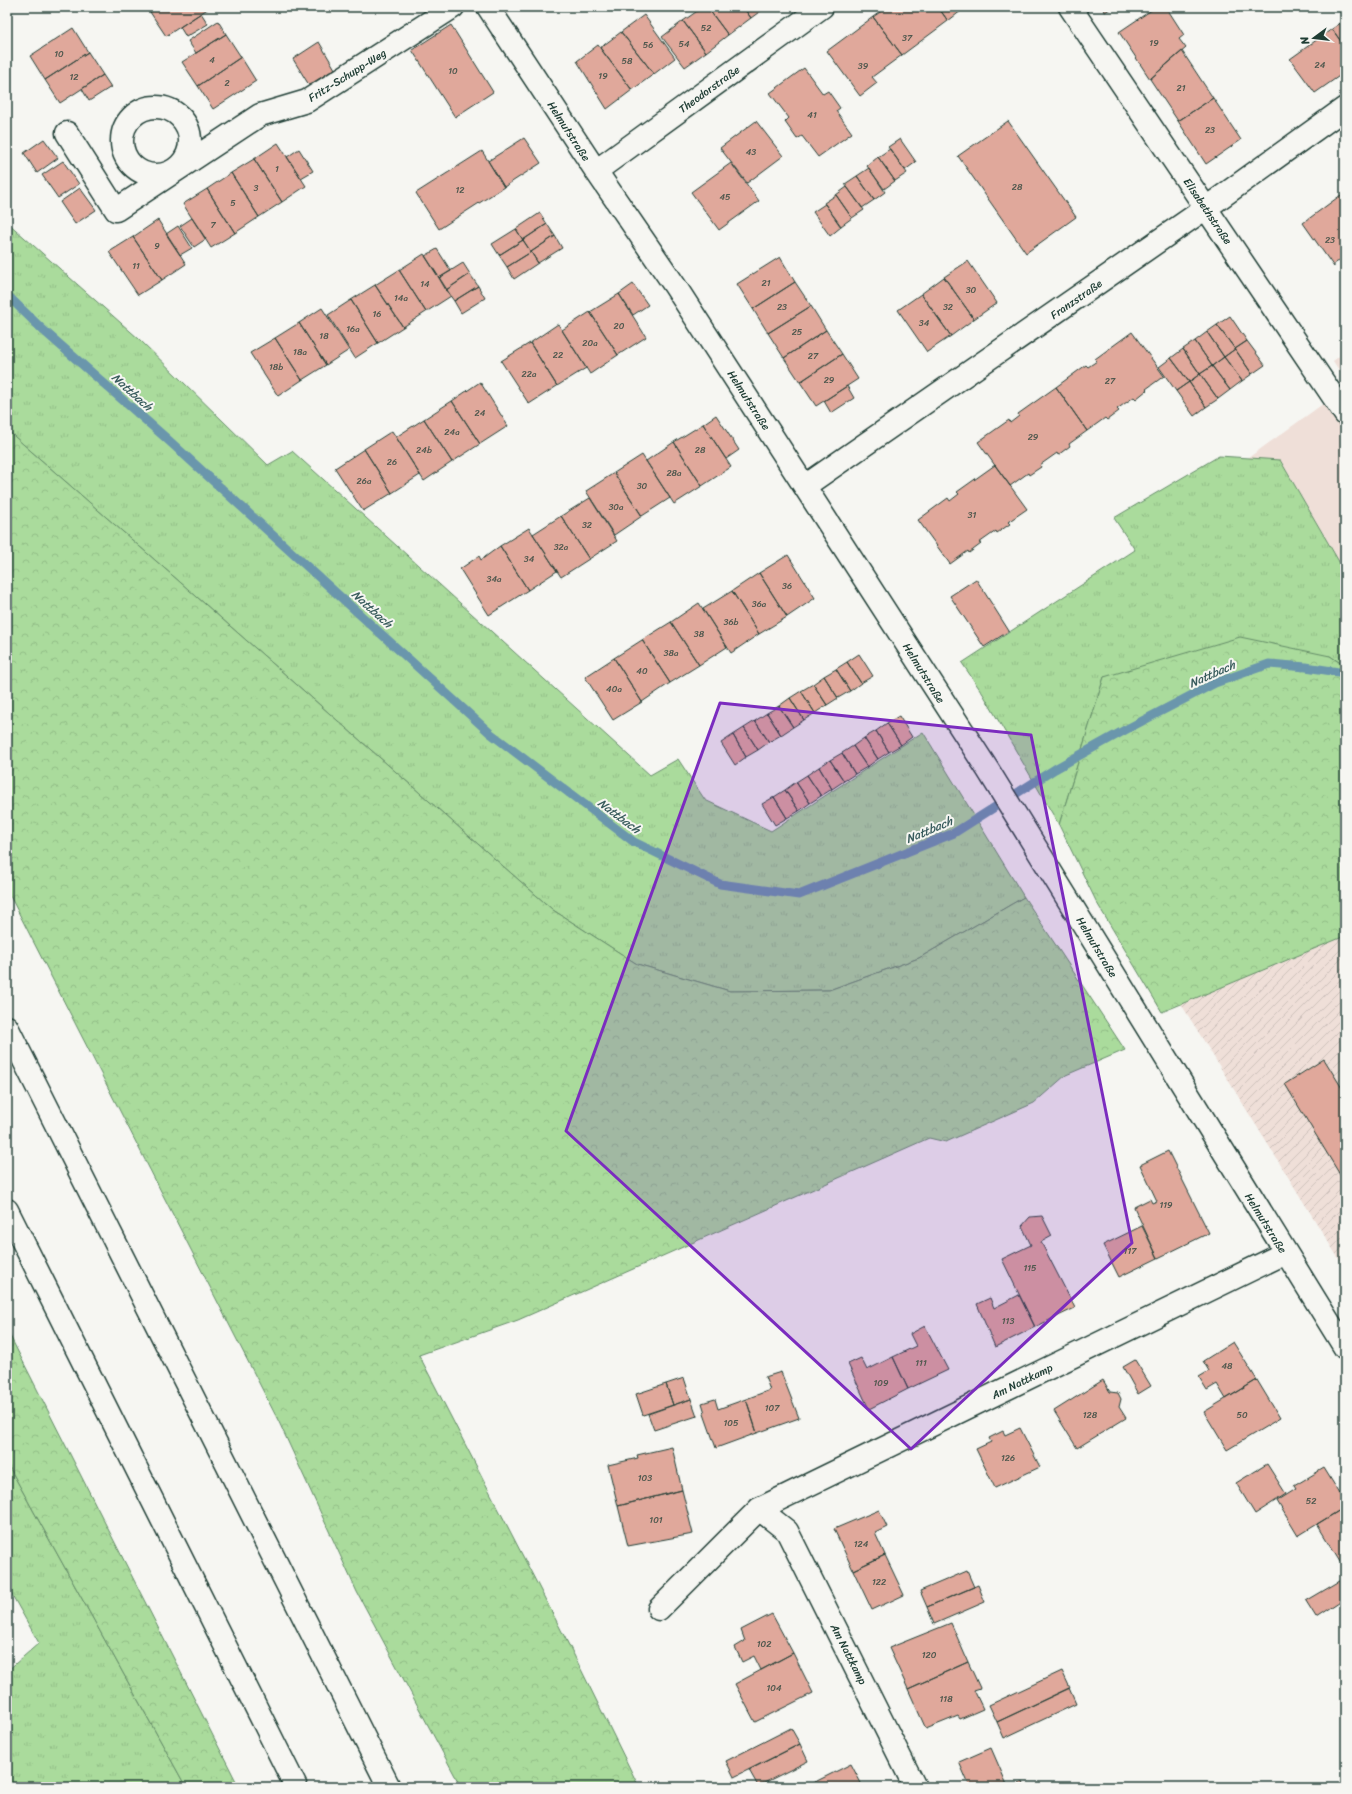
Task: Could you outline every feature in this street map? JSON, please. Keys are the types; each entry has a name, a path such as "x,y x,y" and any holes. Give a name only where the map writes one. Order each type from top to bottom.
{"main road":[{"name":"Fritz-Schupp-Weg","path":"67,133 116,210 174,170 260,115 307,101 453,7"},
{"name":"Helmutstraße","path":"488,7 596,171 676,286 988,770 1345,1348"},
{"name":"Theodorstraße","path":"596,171 822,7"},
{"name":"Elisabethstraße","path":"1070,7 1345,414"},
{"name":"Franzstraße","path":"805,486 1206,208 1345,108"},
{"path":"7,1027 389,1787"},
{"path":"7,1210 296,1787"},
{"name":"Am Nattkamp","path":"659,1609 759,1510 1285,1253"},
{"name":"Am Nattkamp","path":"759,1510 787,1531 915,1787"}],"highlighted area":[{"path":"720,703 1031,735 1132,1243 911,1449 566,1131"}],"shaded area":[{"path":"1345,352 1345,379 1333,361"},
{"path":"1345,388 1345,572 1280,460 1248,458"},
{"path":"1345,936 1345,1269 1181,1004"}],"green space":[{"path":"7,222 139,339 268,465 292,451 650,775 678,759 705,800 771,831 923,732 1024,897 919,958 829,990 730,991 637,964 553,910 7,430"},
{"path":"7,430 553,910 637,964 730,991 829,990 919,958 1024,897 1125,1050 1066,1075 1034,1103 946,1142 929,1138 518,1320 419,1355 573,1653 639,1787 461,1787 357,1592 279,1422 7,890"},
{"path":"1219,456 1280,460 1345,572 1345,666 1330,656 1104,677 1059,825 983,694 962,663 1135,550 1114,518"},
{"path":"1240,637 1330,656 1345,666 1345,936 1162,1012 1097,903 1059,825 1104,677"},
{"path":"7,1330 239,1787 186,1787 7,1463"},
{"path":"7,1463 186,1787 7,1787 7,1671 39,1643 7,1586"}],"building":[{"path":"147,7 158,7 150,12"},
{"path":"158,7 209,8 166,36 150,12"},
{"path":"703,7 707,7 728,35 706,52 683,21"},
{"path":"707,7 743,7 751,18 728,35"},
{"path":"743,7 766,7 751,18"},
{"path":"887,7 938,7 948,21 902,55 873,17"},
{"path":"938,7 966,7 948,21"},
{"path":"1102,7 1113,7 1105,12"},
{"path":"1156,7 1166,7 1184,35 1179,39 1186,48 1150,79 1119,32"},
{"path":"201,13 208,24 186,37 180,27"},
{"path":"644,15 675,58 654,74 621,32"},
{"path":"873,17 902,55 872,77 877,83 860,96 827,51"},
{"path":"1345,20 1345,47 1332,29"},
{"path":"218,21 226,34 196,53 188,41"},
{"path":"683,21 706,52 685,67 662,37"},
{"path":"451,25 493,92 455,117 412,50"},
{"path":"73,28 88,52 45,80 30,56"},
{"path":"1332,29 1345,47 1345,72 1315,93 1290,59"},
{"path":"621,32 654,74 632,90 600,48"},
{"path":"226,34 241,57 198,86 182,62"},
{"path":"319,42 335,69 309,85 293,59"},
{"path":"598,45 632,90 607,109 577,61"},
{"path":"1182,51 1213,98 1178,121 1150,79"},
{"path":"88,52 103,75 60,103 45,80"},
{"path":"241,57 256,81 213,109 198,86"},
{"path":"804,68 823,94 828,91 840,108 836,111 852,133 818,157 802,136 797,139 785,122 789,118 770,93"},
{"path":"103,75 111,87 89,101 82,89"},
{"path":"1213,98 1241,140 1206,164 1178,121"},
{"path":"756,121 783,156 747,183 720,148"},
{"path":"1008,121 1076,217 1026,253 958,156"},
{"path":"524,138 541,163 504,187 488,161"},
{"path":"44,139 58,158 37,173 24,153"},
{"path":"900,139 916,162 905,170 888,147"},
{"path":"278,143 306,186 282,202 254,159"},
{"path":"299,149 313,171 301,178 287,157"},
{"path":"890,149 907,173 895,181 878,157"},
{"path":"482,151 504,187 439,229 416,193"},
{"path":"878,157 895,181 884,189 867,166"},
{"path":"254,159 282,202 259,217 231,173"},
{"path":"63,161 79,184 58,198 42,175"},
{"path":"731,163 759,201 719,230 691,192"},
{"path":"869,168 885,192 874,200 857,176"},
{"path":"231,173 259,217 235,233 207,189"},
{"path":"857,176 874,200 862,208 845,184"},
{"path":"847,187 864,210 852,218 836,195"},
{"path":"80,188 96,210 75,224 60,202"},
{"path":"207,189 235,233 211,248 183,204"},
{"path":"1345,192 1345,257 1334,264 1334,267 1303,223"},
{"path":"836,195 852,218 841,226 824,203"},
{"path":"825,204 841,227 830,236 813,212"},
{"path":"540,213 547,224 523,240 516,229"},
{"path":"192,218 206,239 194,247 180,226"},
{"path":"158,220 186,264 162,280 133,237"},
{"path":"547,224 555,236 531,252 523,240"},
{"path":"178,226 192,248 180,255 166,234"},
{"path":"516,229 523,240 499,255 492,244"},
{"path":"555,236 562,248 538,263 531,252"},
{"path":"133,237 162,280 138,295 109,252"},
{"path":"523,240 531,252 507,267 499,255"},
{"path":"437,249 451,271 439,278 425,256"},
{"path":"531,252 538,263 514,279 507,267"},
{"path":"424,254 451,296 426,312 399,270"},
{"path":"780,257 795,282 753,309 737,284"},
{"path":"968,261 997,303 974,319 944,277"},
{"path":"463,263 470,274 446,290 439,278"},
{"path":"399,270 426,312 403,327 375,285"},
{"path":"470,274 478,286 454,301 446,290"},
{"path":"944,277 974,319 951,336 921,294"},
{"path":"795,282 811,306 768,333 753,309"},
{"path":"633,284 648,305 633,315 619,294"},
{"path":"375,285 403,327 378,343 351,300"},
{"path":"478,286 485,298 461,313 454,301"},
{"path":"619,294 646,337 618,355 590,312"},
{"path":"921,294 951,336 927,352 898,310"},
{"path":"351,300 378,343 355,358 328,315"},
{"path":"811,306 826,330 784,358 768,333"},
{"path":"322,308 349,350 326,365 299,323"},
{"path":"590,312 618,355 590,374 562,330"},
{"path":"1230,316 1247,341 1235,349 1217,325"},
{"path":"299,323 326,365 302,380 275,338"},
{"path":"558,324 586,368 557,386 530,343"},
{"path":"1217,325 1235,349 1224,357 1207,332"},
{"path":"826,330 842,354 800,382 784,358"},
{"path":"1132,332 1164,376 1146,389 1147,390 1136,399 1134,397 1117,409 1119,411 1107,420 1105,418 1087,431 1056,387 1086,365 1088,367 1097,361 1095,359"},
{"path":"1207,332 1224,357 1212,366 1195,341"},
{"path":"275,338 302,380 278,396 250,353"},
{"path":"1195,341 1212,366 1200,374 1183,349"},
{"path":"1247,341 1265,365 1252,374 1235,349"},
{"path":"530,343 557,386 529,404 501,361"},
{"path":"1183,349 1200,374 1189,382 1171,358"},
{"path":"1235,349 1252,374 1242,381 1224,357"},
{"path":"842,354 858,379 816,406 800,382"},
{"path":"1224,357 1242,381 1230,390 1212,366"},
{"path":"1171,358 1189,382 1176,391 1159,367"},
{"path":"1212,366 1230,390 1218,399 1200,374"},
{"path":"1200,374 1218,399 1206,407 1189,382"},
{"path":"480,382 508,426 480,444 452,401"},
{"path":"1189,382 1206,407 1194,416 1176,391"},
{"path":"847,386 854,398 831,413 824,401"},
{"path":"1056,387 1087,431 1069,444 1070,446 1058,455 1057,453 1040,465 1041,467 1029,475 1028,473 1010,486 978,442 1009,420 1010,423 1019,416 1018,414"},
{"path":"452,401 480,444 452,462 424,419"},
{"path":"716,415 739,450 726,459 703,424"},
{"path":"424,419 452,462 424,481 396,437"},
{"path":"703,424 731,467 702,486 674,442"},
{"path":"392,431 420,475 392,493 364,449"},
{"path":"674,442 702,486 674,504 646,461"},
{"path":"364,449 392,493 363,511 335,468"},
{"path":"642,455 670,498 642,516 614,473"},
{"path":"995,465 1027,509 1008,522 1010,524 997,533 996,531 979,543 981,544 969,553 968,551 950,564 918,520 948,498 950,501 959,494 957,492"},
{"path":"614,473 642,516 614,535 586,491"},
{"path":"590,498 617,541 589,559 561,516"},
{"path":"561,516 589,559 561,577 533,534"},
{"path":"529,528 557,571 528,590 500,546"},
{"path":"500,546 528,590 489,615 460,569 479,556 481,560"},
{"path":"788,555 815,598 787,617 759,573"},
{"path":"759,573 787,617 759,634 732,591"},
{"path":"976,579 1009,631 984,647 950,596"},
{"path":"732,591 759,634 731,653 703,609"},
{"path":"699,603 727,647 699,665 671,622"},
{"path":"671,622 699,665 670,683 642,640"},
{"path":"642,640 670,683 642,702 614,658"},
{"path":"859,654 873,676 861,683 847,662"},
{"path":"614,658 642,702 613,720 585,677"},
{"path":"847,662 861,683 850,691 836,669"},
{"path":"836,669 850,691 838,698 824,676"},
{"path":"824,676 838,698 827,705 813,684"},
{"path":"813,684 827,705 815,713 801,691"},
{"path":"801,691 815,713 804,720 790,698"},
{"path":"790,698 804,720 793,727 779,706"},
{"path":"779,706 793,727 781,735 767,713"},
{"path":"767,713 781,735 769,742 755,721"},
{"path":"899,716 912,737 901,745 887,723"},
{"path":"755,721 769,742 758,750 744,728"},
{"path":"887,723 901,745 889,752 876,731"},
{"path":"744,728 758,750 746,757 733,735"},
{"path":"876,731 889,752 878,759 864,738"},
{"path":"733,735 746,757 735,765 721,743"},
{"path":"864,738 878,759 867,767 853,746"},
{"path":"853,746 867,767 855,774 842,753"},
{"path":"842,753 855,774 844,781 830,760"},
{"path":"830,760 844,781 832,789 819,767"},
{"path":"819,767 832,789 821,796 807,775"},
{"path":"807,775 821,796 810,803 796,782"},
{"path":"796,782 810,803 799,811 785,790"},
{"path":"785,790 799,811 787,818 774,797"},
{"path":"774,797 787,818 775,825 762,804"},
{"path":"1345,1023 1345,1037 1339,1027"},
{"path":"1324,1059 1345,1093 1345,1183 1285,1084"},
{"path":"1168,1151 1209,1233 1158,1258 1134,1207 1150,1199 1152,1203 1157,1201 1140,1165"},
{"path":"1042,1216 1052,1236 1041,1242 1075,1308 1035,1327 1002,1259 1031,1245 1022,1226 1030,1217"},
{"path":"1142,1226 1158,1258 1119,1277 1103,1245"},
{"path":"1019,1295 1035,1327 995,1347 977,1304 990,1298 994,1308"},
{"path":"925,1326 948,1370 908,1389 893,1357 916,1346 910,1334"},
{"path":"1233,1342 1257,1380 1226,1399 1217,1384 1207,1390 1199,1377 1209,1371 1203,1361"},
{"path":"893,1357 908,1389 869,1409 848,1364 861,1358 867,1370"},
{"path":"1135,1360 1151,1386 1138,1394 1123,1367"},
{"path":"781,1372 799,1418 757,1433 746,1399 770,1390 765,1377"},
{"path":"684,1378 691,1399 673,1405 666,1384"},
{"path":"1103,1380 1110,1392 1118,1393 1121,1399 1119,1407 1126,1418 1077,1448 1054,1411"},
{"path":"1257,1380 1280,1418 1227,1450 1204,1412"},
{"path":"666,1384 673,1405 643,1415 636,1394"},
{"path":"691,1399 697,1416 654,1430 648,1414"},
{"path":"715,1399 718,1409 746,1399 757,1433 716,1448 704,1414 702,1403"},
{"path":"1020,1428 1040,1467 995,1488 976,1449 991,1442 989,1438 1003,1431 1005,1435"},
{"path":"672,1447 682,1490 618,1506 608,1465 638,1458 637,1455"},
{"path":"1267,1464 1286,1494 1255,1514 1236,1483"},
{"path":"1324,1468 1345,1502 1345,1507 1298,1536 1277,1501 1296,1489 1294,1486"},
{"path":"682,1490 693,1534 628,1546 618,1506"},
{"path":"1345,1507 1345,1560 1340,1562 1317,1524"},
{"path":"879,1510 887,1527 875,1533 885,1555 853,1570 834,1529"},
{"path":"885,1555 904,1595 872,1610 853,1570"},
{"path":"967,1571 974,1587 927,1607 920,1591"},
{"path":"1345,1578 1345,1598 1316,1617 1306,1601"},
{"path":"978,1585 985,1602 934,1624 927,1607"},
{"path":"772,1614 793,1653 761,1670 754,1656 742,1662 735,1647 745,1641 741,1630"},
{"path":"951,1623 968,1662 908,1689 889,1648"},
{"path":"793,1653 813,1693 755,1722 735,1684"},
{"path":"968,1662 980,1688 974,1690 983,1709 960,1719 958,1716 926,1729 908,1689"},
{"path":"1062,1671 1070,1688 997,1722 989,1705"},
{"path":"1069,1688 1076,1704 1004,1738 997,1722"},
{"path":"791,1728 800,1744 734,1777 726,1761"},
{"path":"800,1744 808,1761 758,1786 749,1770"},
{"path":"991,1748 1008,1787 970,1787 959,1762"},
{"path":"851,1764 863,1787 807,1787 807,1786"},
{"path":"1023,1782 1025,1787 1012,1787"}],"waterway":[{"name":"Nattbach","path":"7,295 42,329 166,438 490,733 634,842 720,884 799,895 954,833 1055,769 1125,730 1215,683 1269,664 1306,667 1345,673"}]}
